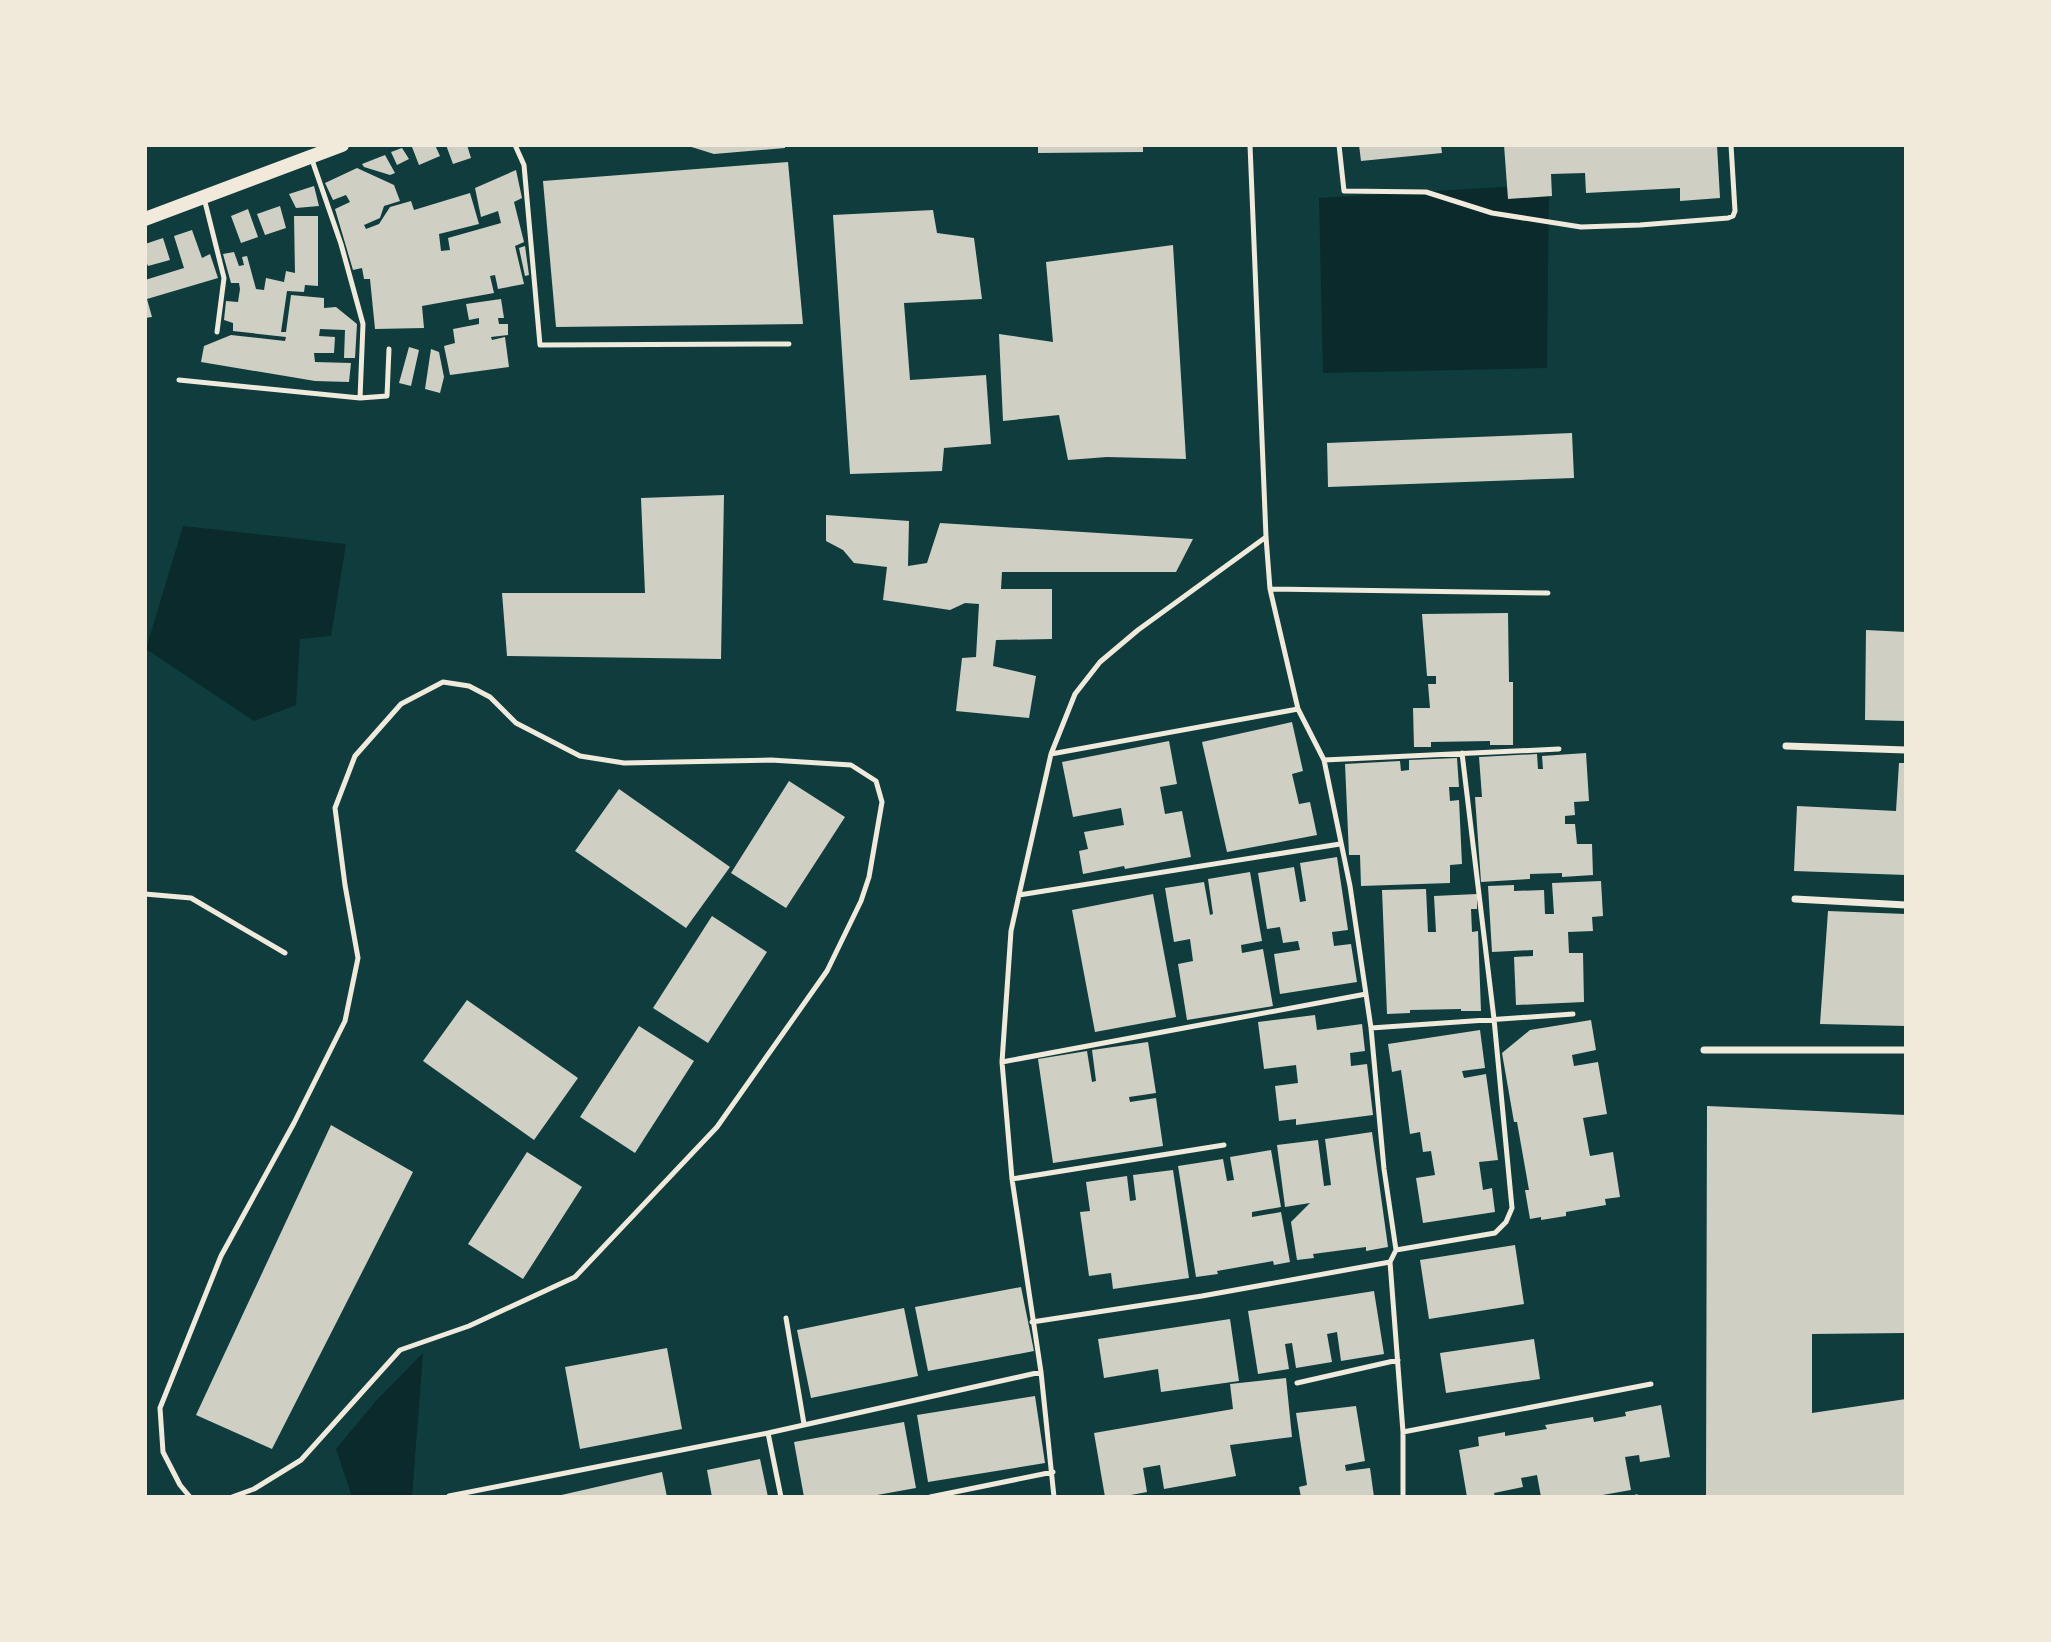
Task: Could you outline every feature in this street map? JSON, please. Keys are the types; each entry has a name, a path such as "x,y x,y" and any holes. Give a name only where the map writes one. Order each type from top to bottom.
{"main road":[{"path":"145,219 342,145"}],"street":[{"path":"1786,746 1906,750"},
{"path":"1795,899 1906,905"},
{"path":"1704,1049 1906,1050"}],"lane":[{"path":"515,145 524,165 540,345 789,344"},
{"path":"1250,145 1270,589 1298,709 1324,760 1350,886 1371,1028 1384,1169 1396,1250 1390,1262 1403,1433 1403,1497"},
{"path":"1339,145 1344,191 1426,192 1492,213 1581,226 1640,225 1733,216 1735,211 1731,145"},
{"path":"311,157 341,244 362,324 360,398"},
{"path":"204,198 224,278 217,332"},
{"path":"179,380 360,398 387,396 389,349"},
{"path":"1054,1497 1041,1372 1012,1179 1002,1062 1012,931 1019,895 1051,754 1075,694 1100,662 1161,611 1266,537"},
{"path":"1270,589 1548,593"},
{"path":"190,1497 180,1485 163,1452 160,1408 221,1256 294,1123 345,1021 358,958 335,808 355,755 401,704 443,682 469,686 490,697 516,723 580,756 624,763 771,760 851,765 876,781 882,802 869,877 861,901 827,971 717,1127 575,1277 469,1326 400,1350 367,1390 301,1460 254,1489 232,1497"},
{"path":"1051,754 1298,709"},
{"path":"1324,760 1559,749"},
{"path":"1396,1250 1495,1233 1506,1222 1512,1208 1494,1020 1462,753"},
{"path":"1019,895 1340,844"},
{"path":"145,894 191,898 285,953"},
{"path":"1002,1062 1366,994"},
{"path":"1371,1028 1573,1014"},
{"path":"1012,1179 1224,1146"},
{"path":"1032,1322 1202,1296 1390,1262"},
{"path":"786,1318 804,1424"},
{"path":"1297,1382 1398,1360"},
{"path":"449,1496 768,1433 1041,1372"},
{"path":"1403,1433 1651,1384"},
{"path":"768,1433 781,1497"},
{"path":"930,1497 1053,1472"}],"water":[{"path":"1549,184 1547,368 1323,373 1319,198"},
{"path":"183,526 346,544 331,636 300,639 296,705 254,721 146,649"},
{"path":"423,1353 412,1497 352,1497 336,1449 375,1402"}],"building":[{"path":"435,145 440,156 419,165 412,147"},
{"path":"446,145 467,145 471,158 453,164"},
{"path":"685,145 785,145 785,148 714,154"},
{"path":"1038,145 1143,145 1143,152 1038,153"},
{"path":"1359,145 1441,145 1442,153 1361,161"},
{"path":"1504,145 1717,145 1720,198 1680,201 1680,188 1586,193 1585,173 1551,174 1552,196 1508,199"},
{"path":"402,148 409,159 397,165 391,152"},
{"path":"385,155 395,173 390,175 362,164"},
{"path":"788,162 803,324 556,327 543,181"},
{"path":"357,168 394,185 400,201 384,206 380,218 364,225 366,229 379,224 390,207 411,201 414,210 470,193 479,224 439,234 441,251 450,250 448,238 501,223 498,211 481,217 475,188 516,170 522,198 514,202 524,242 515,246 524,284 498,289 495,275 490,276 494,293 422,306 424,328 375,329 370,279 364,279 362,268 353,270 335,209 350,202 346,195 333,200 325,183"},
{"path":"314,186 319,206 296,208 289,194"},
{"path":"280,206 286,228 265,235 257,214"},
{"path":"248,209 258,237 241,243 231,216"},
{"path":"933,210 937,233 974,238 982,299 904,303 910,380 986,375 991,444 944,448 942,471 850,474 833,215"},
{"path":"294,216 318,216 318,286 305,285 304,292 287,291 281,332 286,332 291,295 324,298 324,308 336,307 357,324 355,358 344,358 345,330 320,329 319,336 335,337 334,353 314,353 315,362 351,363 349,382 315,381 201,362 204,346 231,335 285,341 286,337 233,331 233,323 224,320 226,301 238,302 240,289 239,283 231,283 223,254 234,252 239,266 244,265 242,257 247,256 256,289 264,290 266,278 284,282 286,271 295,273"},
{"path":"192,230 202,258 210,254 218,278 147,299 152,317 145,318 145,280 184,268 174,236"},
{"path":"163,238 170,260 148,266 145,244"},
{"path":"1173,245 1186,459 1107,457 1068,460 1059,415 1003,421 999,334 1053,342 1046,262"},
{"path":"525,246 529,275 525,276 519,248"},
{"path":"501,299 504,318 498,318 499,324 508,324 508,335 491,337 492,340 505,337 509,367 450,375 444,346 455,343 453,329 479,324 479,318 469,320 466,304"},
{"path":"409,347 419,350 411,386 399,383"},
{"path":"431,349 439,352 444,377 440,393 425,389"},
{"path":"1572,433 1574,478 1328,487 1327,443"},
{"path":"724,495 721,659 507,656 502,593 645,593 641,498"},
{"path":"826,515 909,521 908,566 927,563 940,523 1193,539 1176,572 1002,572 1001,589 1052,589 1052,639 996,640 993,666 1036,676 1029,718 956,711 962,658 976,657 979,604 965,603 950,610 883,600 887,567 854,563 843,550 826,541"},
{"path":"1508,613 1509,682 1513,682 1513,745 1490,745 1490,741 1431,742 1431,747 1414,747 1413,708 1430,708 1428,684 1436,684 1436,676 1427,676 1422,614"},
{"path":"1866,630 1906,632 1906,721 1865,720"},
{"path":"1292,722 1303,771 1292,774 1299,804 1310,802 1317,835 1227,852 1202,742"},
{"path":"1169,741 1177,784 1160,787 1165,814 1182,811 1191,857 1083,874 1079,851 1088,849 1084,832 1124,825 1121,808 1073,817 1062,762"},
{"path":"1586,753 1589,801 1574,802 1575,815 1565,816 1565,824 1575,824 1577,844 1592,844 1593,875 1562,877 1562,873 1530,874 1530,879 1481,882 1475,797 1482,797 1479,757 1537,754 1538,769 1543,769 1542,756"},
{"path":"1457,758 1459,787 1449,787 1450,801 1459,800 1462,864 1450,865 1450,883 1361,886 1360,855 1349,855 1345,764 1400,761 1401,771 1409,770 1409,760"},
{"path":"1899,763 1906,763 1906,875 1794,871 1797,806 1896,811"},
{"path":"789,781 845,817 786,908 731,873"},
{"path":"619,789 730,867 686,928 575,851"},
{"path":"1337,857 1348,930 1332,932 1334,946 1351,944 1357,982 1280,994 1274,954 1300,950 1298,941 1283,943 1280,927 1267,929 1258,873 1294,867 1300,902 1306,901 1300,863"},
{"path":"1250,872 1262,941 1241,945 1242,953 1263,949 1273,1006 1187,1020 1178,964 1193,961 1190,939 1174,942 1165,888 1204,882 1210,915 1213,914 1208,879"},
{"path":"1601,881 1603,916 1592,917 1593,931 1568,932 1569,953 1583,953 1584,1002 1516,1005 1514,957 1533,956 1533,950 1492,952 1488,886 1514,885 1514,891 1544,890 1545,914 1554,914 1552,883"},
{"path":"1426,889 1428,932 1436,932 1434,896 1477,894 1477,909 1471,909 1472,932 1478,931 1481,1011 1410,1010 1410,1013 1387,1014 1382,890"},
{"path":"1153,894 1176,1017 1095,1032 1072,910"},
{"path":"1828,911 1906,914 1906,1026 1820,1024"},
{"path":"712,916 767,952 708,1043 653,1008"},
{"path":"467,1000 578,1078 534,1140 423,1061"},
{"path":"1315,1015 1317,1030 1362,1024 1365,1051 1350,1053 1351,1066 1367,1064 1373,1115 1296,1125 1296,1119 1279,1121 1275,1086 1298,1083 1296,1065 1264,1069 1258,1022"},
{"path":"1591,1020 1596,1050 1572,1055 1574,1066 1598,1062 1607,1114 1583,1118 1590,1156 1613,1152 1620,1197 1605,1199 1606,1205 1566,1212 1566,1216 1530,1219 1525,1190 1529,1190 1502,1053 1530,1030"},
{"path":"639,1026 694,1061 635,1153 580,1117"},
{"path":"1480,1030 1485,1068 1462,1071 1464,1078 1486,1074 1498,1160 1479,1162 1483,1190 1492,1188 1495,1212 1423,1223 1416,1178 1435,1175 1431,1151 1423,1152 1420,1132 1410,1134 1401,1070 1392,1072 1388,1044"},
{"path":"1148,1042 1156,1093 1129,1097 1130,1102 1156,1098 1163,1146 1053,1163 1038,1059 1087,1051 1092,1082 1096,1081 1092,1050"},
{"path":"1707,1106 1906,1115 1906,1333 1812,1334 1812,1413 1906,1399 1906,1497 1706,1497"},
{"path":"331,1125 413,1172 272,1449 196,1415"},
{"path":"1372,1132 1388,1247 1313,1254 1314,1258 1297,1260 1291,1222 1310,1203 1285,1207 1277,1145 1318,1140 1324,1186 1331,1185 1325,1139"},
{"path":"1271,1150 1281,1207 1252,1212 1252,1217 1281,1212 1290,1262 1274,1265 1273,1261 1196,1277 1178,1166 1223,1159 1227,1181 1234,1180 1230,1157"},
{"path":"527,1152 582,1187 523,1279 468,1244"},
{"path":"1173,1170 1189,1278 1113,1289 1111,1273 1089,1276 1080,1212 1090,1211 1086,1182 1127,1176 1130,1201 1136,1200 1133,1175"},
{"path":"1515,1245 1524,1304 1429,1319 1420,1260"},
{"path":"1021,1287 1034,1351 928,1371 915,1307"},
{"path":"1374,1291 1384,1354 1341,1361 1337,1332 1327,1334 1332,1362 1296,1368 1292,1343 1285,1344 1289,1369 1258,1374 1248,1311"},
{"path":"904,1308 918,1376 811,1398 797,1330"},
{"path":"1230,1319 1239,1381 1161,1392 1158,1369 1104,1378 1098,1339"},
{"path":"1534,1339 1540,1379 1446,1393 1440,1353"},
{"path":"667,1348 682,1429 580,1449 565,1367"},
{"path":"1286,1378 1292,1437 1230,1445 1236,1476 1164,1489 1160,1465 1143,1468 1147,1492 1105,1497 1094,1433 1233,1409 1230,1384"},
{"path":"1035,1396 1045,1463 928,1482 917,1415"},
{"path":"1661,1405 1670,1457 1640,1462 1639,1455 1625,1457 1631,1490 1591,1497 1541,1497 1537,1475 1521,1478 1523,1487 1494,1493 1495,1497 1467,1497 1459,1450 1479,1446 1478,1437 1505,1432 1505,1436 1547,1429 1545,1425 1593,1417 1594,1422"},
{"path":"1356,1406 1365,1461 1345,1465 1346,1471 1370,1468 1374,1497 1301,1497 1299,1487 1307,1485 1296,1413"},
{"path":"904,1422 916,1488 866,1497 804,1497 794,1442"},
{"path":"760,1459 768,1497 712,1497 707,1470"},
{"path":"662,1472 667,1497 557,1497 557,1496"}]}
